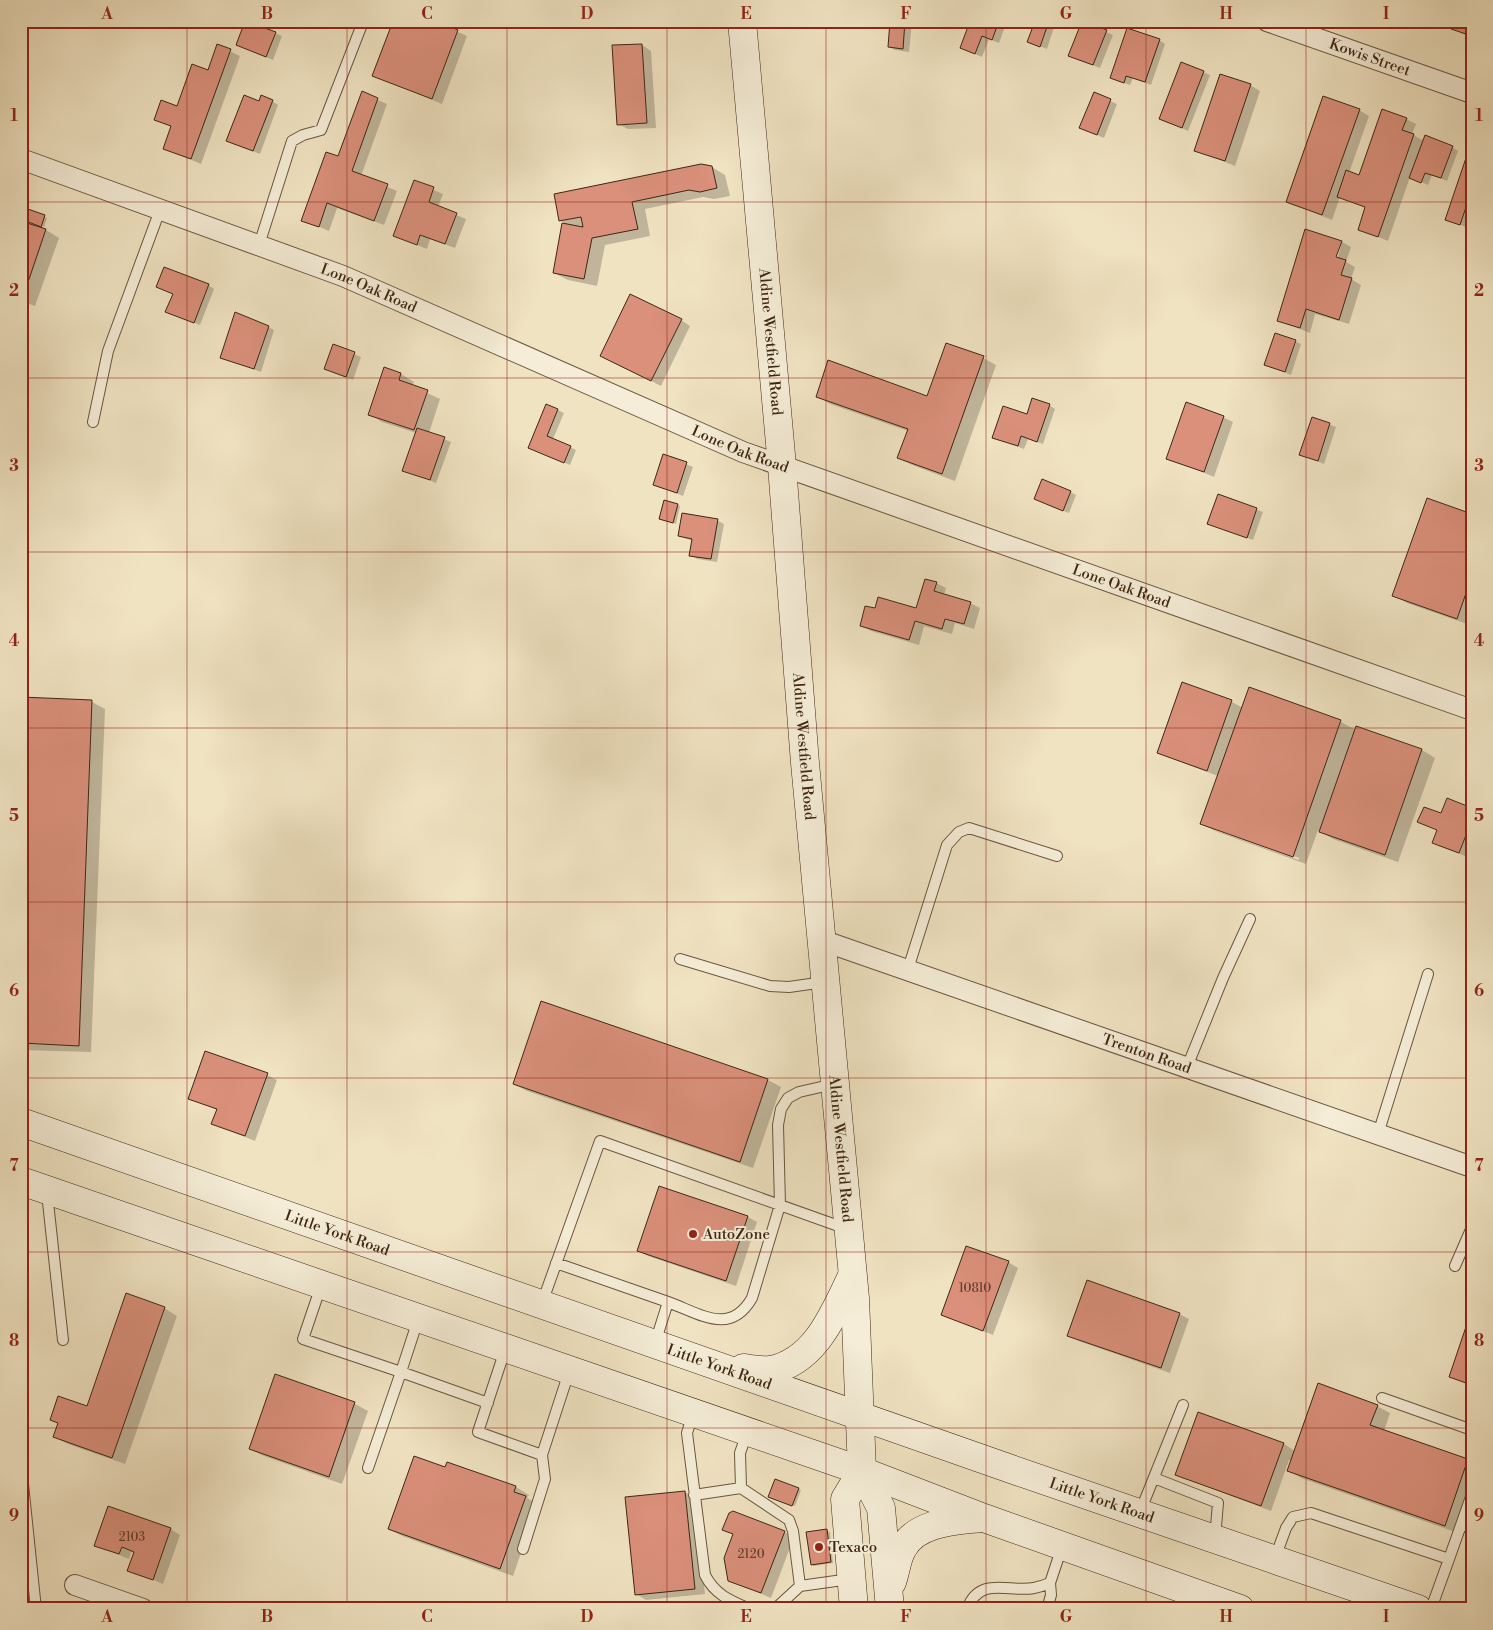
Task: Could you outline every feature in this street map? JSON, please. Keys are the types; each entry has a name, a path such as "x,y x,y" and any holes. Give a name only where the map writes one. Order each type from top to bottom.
{"main road":[{"name":"Aldine Westfield Road","path":"742,21 782,466 821,940 852,1274 862,1471 881,1508 889,1602"},
{"name":"Little York Road","path":"21,1122 1418,1609"},
{"path":"21,1181 862,1471 984,1518 1240,1609"},
{"path":"718,1366 770,1370 799,1358 827,1328 852,1274"},
{"path":"854,1609 845,1499 862,1471"},
{"path":"889,1602 903,1547 919,1532 947,1521 984,1518"}],"street":[{"name":"Kowis Street","path":"1267,21 1472,93"},
{"name":"Lone Oak Road","path":"21,158 343,276 743,452 1472,710"},
{"name":"Trenton Road","path":"821,940 1472,1167"},
{"path":"76,1585 143,1609"}],"lane":[{"path":"259,245 292,141 302,135 321,130 361,27"},
{"path":"93,422 108,351 160,210"},
{"path":"908,969 947,845 959,832 969,828 1057,856"},
{"path":"1188,1067 1223,978 1250,919"},
{"path":"680,959 770,986 789,987 825,982"},
{"path":"1378,1134 1428,974"},
{"path":"556,1263 719,1321 729,1320 738,1316 746,1309 752,1298 780,1205 778,1125 781,1109 788,1098 799,1092 834,1084"},
{"path":"542,1303 600,1141 848,1229"},
{"path":"47,1190 63,1340"},
{"path":"1455,1266 1472,1227"},
{"path":"322,1285 303,1339 488,1403"},
{"path":"654,1344 668,1302"},
{"path":"368,1468 418,1319"},
{"path":"506,1349 478,1432 542,1455"},
{"path":"522,1549 545,1479 542,1455 569,1371"},
{"path":"1382,1398 1472,1430"},
{"path":"1140,1513 1182,1405"},
{"path":"693,1414 686,1433 705,1575 712,1588 727,1599 750,1609"},
{"path":"741,1488 740,1453 747,1432"},
{"path":"21,1465 25,1535 36,1609"},
{"path":"1154,1478 1218,1503 1215,1539"},
{"path":"694,1495 741,1488 789,1520 793,1531 800,1586"},
{"path":"1431,1609 1472,1494"},
{"path":"1275,1559 1286,1528 1293,1517 1311,1513 1448,1559"},
{"path":"1461,1524 1472,1528"},
{"path":"1047,1609 1050,1583 1063,1546"},
{"path":"775,1609 800,1586 851,1579"},
{"path":"967,1609 970,1601 977,1594 993,1586 1033,1588 1050,1583"}],"building":[{"path":"245,21 276,32 266,57 236,45"},
{"path":"393,21 436,21 458,30 432,99 372,76"},
{"path":"818,21 840,21 839,24"},
{"path":"890,21 905,21 903,49 888,47"},
{"path":"970,21 999,21 992,40 982,36 975,54 960,48"},
{"path":"1010,21 1049,21 1040,47 1027,42 1032,29"},
{"path":"1082,21 1107,30 1093,65 1068,56"},
{"path":"1453,21 1472,21 1472,36 1451,29"},
{"path":"1127,28 1160,39 1145,82 1126,76 1124,83 1110,78"},
{"path":"217,44 231,49 191,159 163,149 171,126 154,120 161,100 177,106 192,64 208,70"},
{"path":"642,44 647,123 617,125 612,45"},
{"path":"1181,62 1204,71 1182,128 1159,119"},
{"path":"1220,74 1251,84 1225,161 1194,151"},
{"path":"362,91 378,98 352,171 388,184 374,221 327,203 319,227 301,221 326,152 338,156"},
{"path":"1094,92 1111,99 1097,135 1079,128"},
{"path":"244,95 259,101 261,95 273,100 253,151 226,141"},
{"path":"1323,96 1360,109 1322,215 1286,202"},
{"path":"1382,109 1407,118 1402,130 1414,134 1378,237 1358,230 1365,207 1337,197 1346,170 1359,175"},
{"path":"1425,135 1453,146 1441,178 1425,173 1421,183 1409,178"},
{"path":"1469,149 1472,150 1472,189 1460,225 1445,220"},
{"path":"701,164 712,166 717,188 700,192 689,190 632,202 638,229 592,238 584,279 553,273 562,223 583,227 581,217 559,221 554,194"},
{"path":"414,180 434,187 429,202 457,213 445,244 420,235 417,245 393,236"},
{"path":"22,207 45,215 41,227 21,219"},
{"path":"21,221 46,229 22,300 21,300"},
{"path":"1305,229 1342,241 1336,257 1346,260 1341,275 1352,278 1339,320 1306,309 1300,328 1277,321"},
{"path":"164,267 209,284 194,323 165,312 173,294 156,287"},
{"path":"630,294 682,319 651,381 600,356"},
{"path":"235,312 269,326 254,369 220,358"},
{"path":"1275,333 1296,340 1285,372 1264,365"},
{"path":"946,343 984,356 942,474 897,458 908,429 816,397 828,360 927,396"},
{"path":"333,344 355,352 346,377 324,369"},
{"path":"384,367 401,373 399,380 428,390 414,430 368,415"},
{"path":"1032,398 1050,404 1037,442 1021,436 1018,446 992,438 1003,406 1027,414"},
{"path":"1186,402 1224,416 1204,472 1166,459"},
{"path":"546,404 558,409 547,436 571,446 564,463 528,448"},
{"path":"1312,417 1330,423 1318,461 1299,455"},
{"path":"417,428 445,437 430,480 402,471"},
{"path":"663,454 687,462 677,493 653,485"},
{"path":"1042,479 1071,491 1063,511 1034,499"},
{"path":"1218,494 1257,508 1247,538 1207,524"},
{"path":"1427,498 1472,514 1472,576 1457,619 1392,596"},
{"path":"664,500 678,504 673,523 659,519"},
{"path":"682,513 718,519 711,559 689,556 692,539 678,536"},
{"path":"925,579 937,582 934,591 971,602 964,624 945,619 942,629 915,621 909,640 860,626 865,606 875,608 878,597 916,608"},
{"path":"1472,636 1472,653 1466,651"},
{"path":"1182,682 1232,700 1207,771 1157,753"},
{"path":"1249,687 1341,720 1293,857 1200,824"},
{"path":"21,697 92,700 79,1046 21,1043"},
{"path":"1356,726 1422,749 1385,855 1319,832"},
{"path":"1447,798 1472,808 1472,820 1459,853 1432,843 1437,830 1417,822 1424,807 1441,813"},
{"path":"541,1001 768,1079 740,1162 513,1084"},
{"path":"205,1051 268,1073 245,1136 211,1124 217,1109 188,1099"},
{"name":"AutoZone","path":"659,1186 748,1216 726,1281 637,1251"},
{"path":"966,1246 1009,1261 983,1331 941,1315"},
{"path":"1087,1280 1180,1313 1161,1368 1067,1336"},
{"path":"126,1293 165,1307 112,1458 53,1437 58,1423 50,1420 58,1396 87,1406"},
{"path":"1472,1309 1472,1385 1449,1377"},
{"path":"275,1374 355,1402 329,1477 249,1449"},
{"path":"1318,1383 1378,1405 1370,1425 1468,1459 1445,1526 1287,1471"},
{"path":"1198,1412 1284,1443 1261,1506 1175,1475"},
{"path":"414,1456 445,1467 447,1462 516,1486 514,1492 526,1496 500,1569 388,1529"},
{"path":"775,1479 799,1488 792,1506 768,1497"},
{"path":"685,1491 695,1589 635,1595 625,1497"},
{"path":"108,1506 171,1528 153,1580 127,1571 134,1552 122,1547 119,1554 94,1546"},
{"path":"733,1511 785,1531 761,1593 728,1581 724,1558 733,1534 722,1530 729,1513"},
{"name":"Texaco","path":"827,1529 831,1562 811,1565 806,1532"}],"place":[{"name":"AutoZone","path":"693,1234"},
{"name":"Texaco","path":"819,1547"}]}
